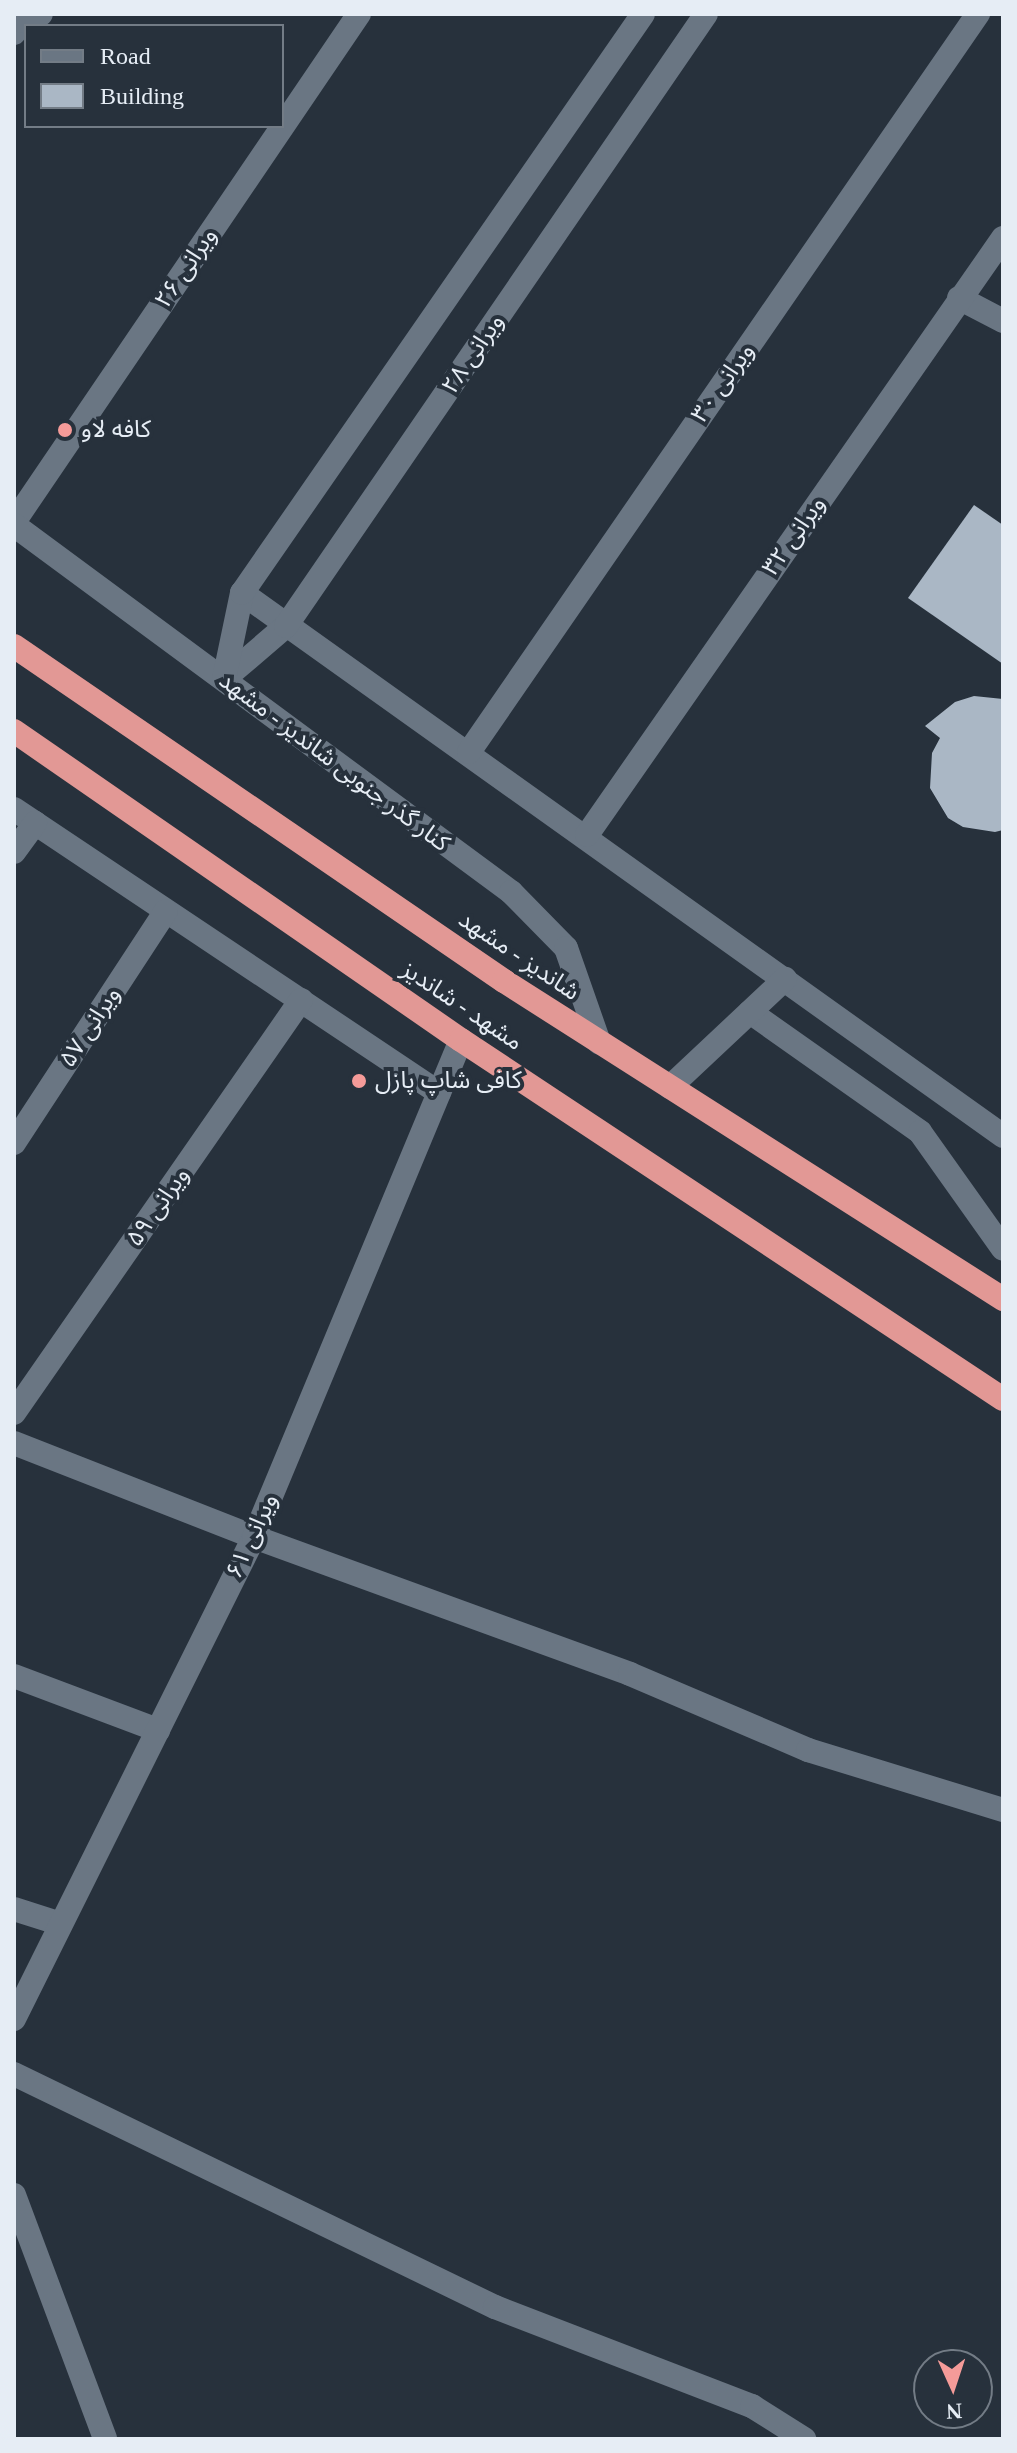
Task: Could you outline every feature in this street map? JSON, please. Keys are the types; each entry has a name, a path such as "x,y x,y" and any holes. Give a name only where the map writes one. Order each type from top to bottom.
{"highway":[{"name":"شاندیز - مشهد","path":"14,646 599,1042 1003,1299"},
{"name":"مشهد - شاندیز","path":"14,731 461,1040 1003,1399"}],"street":[{"path":"14,33 23,21 41,14"},
{"name":"ویرانی ۲۶","path":"284,125 359,14"},
{"path":"224,679 242,593 643,14"},
{"name":"ویرانی ۲۸","path":"224,679 286,626 706,14"},
{"name":"ویرانی ۳۰","path":"469,752 978,14"},
{"name":"ویرانی ۲۶","path":"14,524 282,128"},
{"name":"ویرانی ۳۲","path":"587,835 1003,238"},
{"path":"959,298 1003,321"},
{"name":"کنار گذر جنوبی شاندیز - مشهد","path":"14,524 511,892 566,948 599,1042"},
{"path":"242,593 587,835 1003,1136"},
{"path":"14,809 439,1093"},
{"path":"14,852 35,823"},
{"name":"ویرانی ۵۷","path":"14,1143 166,911"},
{"path":"670,1087 785,979"},
{"name":"ویرانی ۵۹","path":"14,1413 301,1000"},
{"path":"750,1012 920,1132 1003,1249"},
{"name":"ویرانی ۶۱","path":"14,2019 254,1537 461,1040"},
{"path":"14,1443 254,1537 630,1674 808,1750 1003,1810"},
{"path":"14,1676 158,1730"},
{"path":"14,1909 61,1924"},
{"path":"14,2074 495,2307 752,2406 804,2439"},
{"path":"14,2195 105,2439"}],"building":[{"path":"974,505 1003,525 1003,664 908,598"},
{"path":"974,696 1003,699 1003,830 995,832 963,827 948,818 930,788 932,753 940,738 925,726 955,702"}],"place":[{"name":"کافه لاو","path":"65,430"},
{"name":"کافی شاپ پازل","path":"359,1081"}]}
